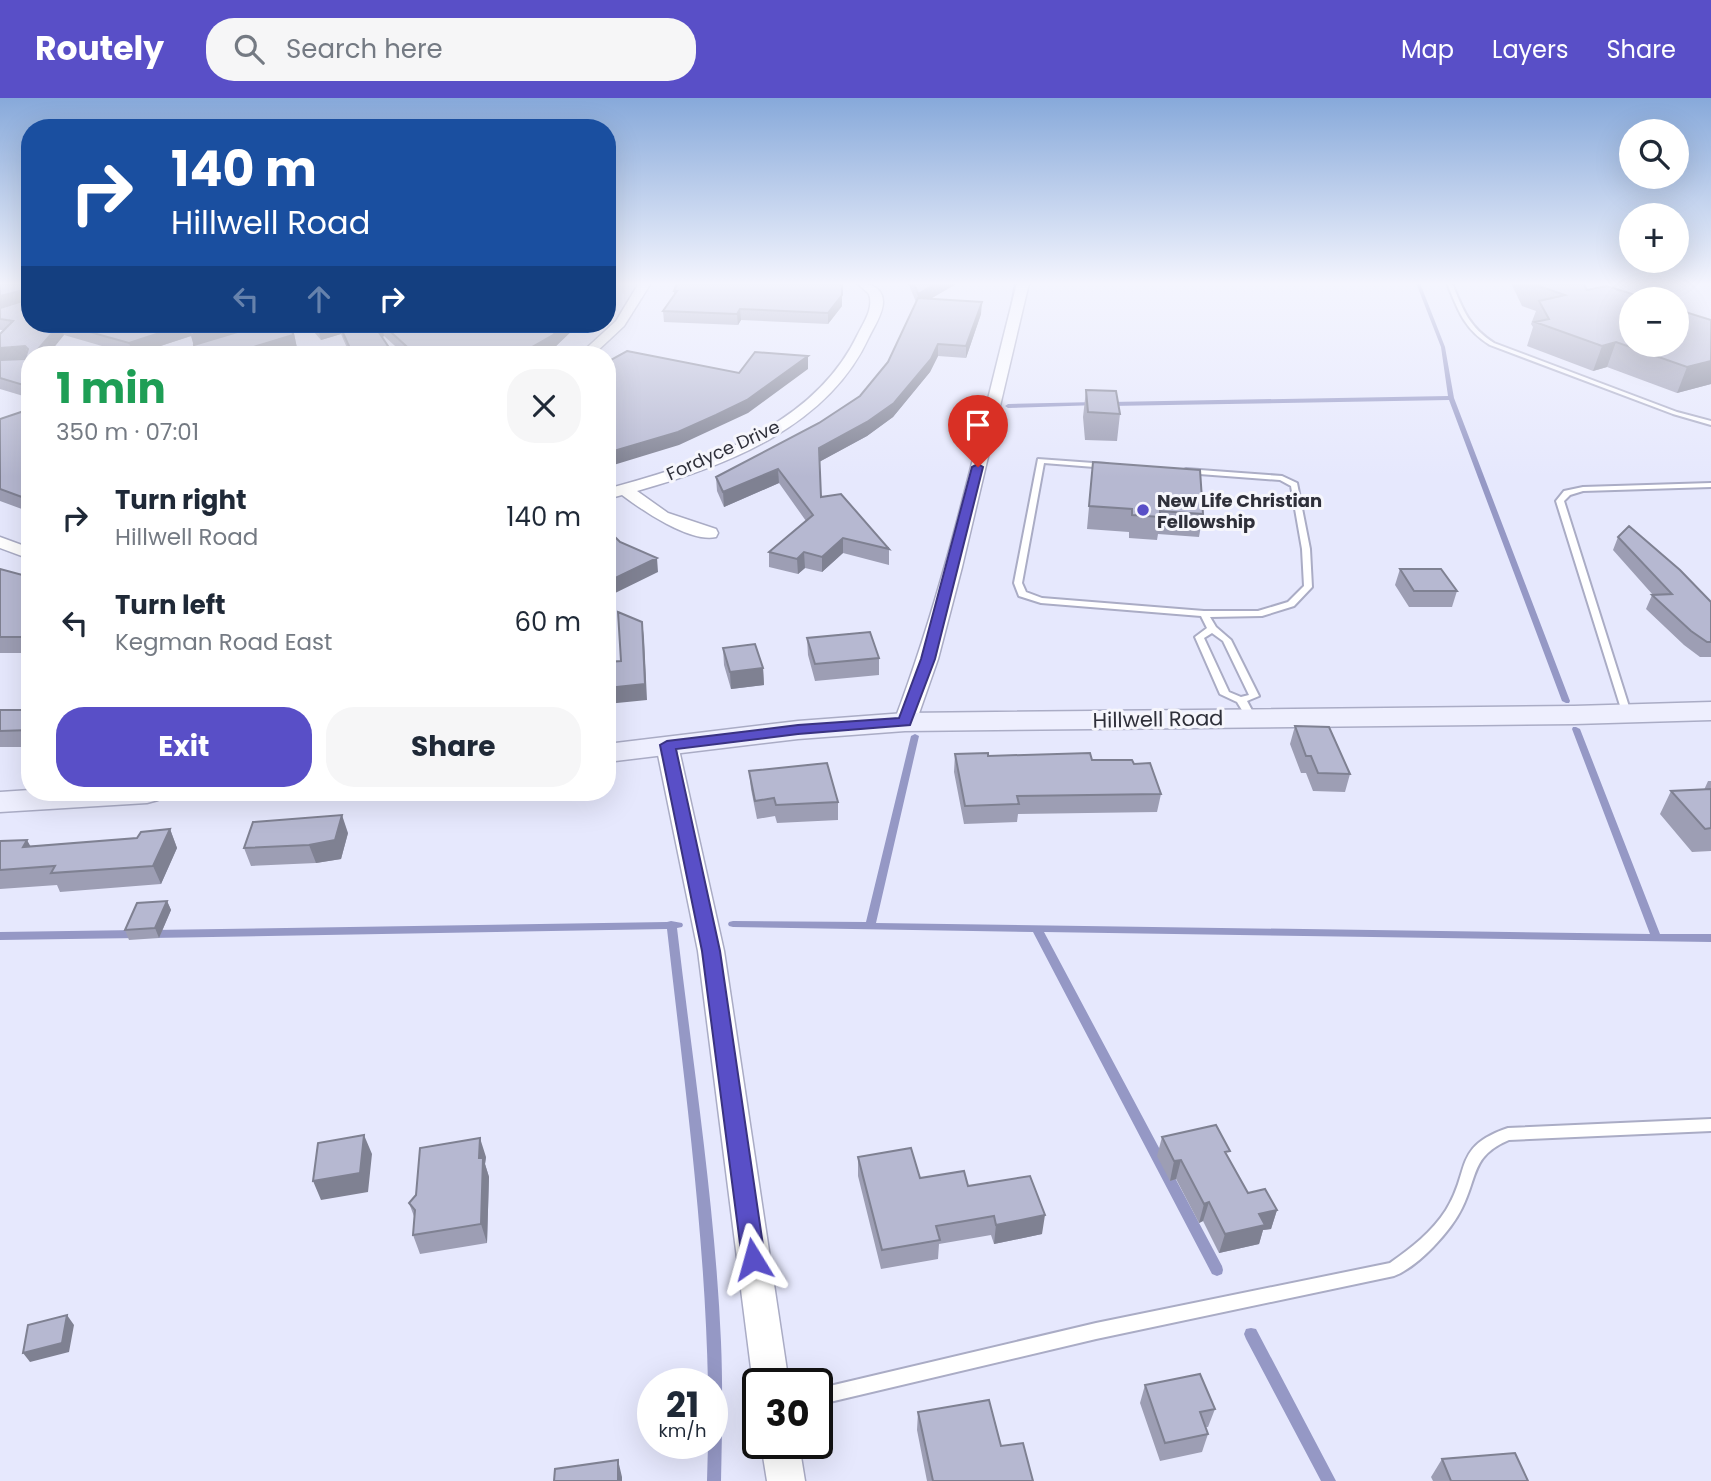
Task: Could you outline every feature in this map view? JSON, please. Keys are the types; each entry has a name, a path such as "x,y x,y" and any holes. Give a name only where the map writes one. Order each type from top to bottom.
{"street":[{"name":"Fordyce Drive","path":"616,491 695,466 785,424 821,397 844,372 856,348"},
{"path":"905,722 928,659 1007,348"},
{"path":"616,491 662,517 710,533"},
{"path":"0,542 21,550"},
{"name":"Hillwell Road","path":"616,752 798,730 905,722 1246,709 1626,713 1711,711"},
{"path":"667,745 711,951 769,1368"},
{"path":"0,802 21,801"},
{"path":"782,1459 786,1481"}],"lane":[{"path":"1501,348 1675,413 1711,423"},
{"path":"1121,467 1041,461 1018,583 1022,594 1041,600 1203,614 1259,614 1292,604 1308,587 1306,549 1294,485 1282,478 1175,470"},
{"path":"1626,713 1560,501 1567,494 1583,489 1711,485"},
{"path":"1203,614 1212,629 1227,640 1254,696 1246,709 1225,694 1199,636 1212,629"},
{"path":"833,1393 1096,1331 1394,1269 1431,1242 1456,1205 1468,1164 1493,1139 1508,1134 1711,1125"}],"building":[{"path":"895,348 936,348 931,359 894,403 867,422 819,448 821,497 841,494 889,549 843,538 822,557 804,552 797,559 769,552 813,515 778,469 723,492 716,477 819,423 860,396 888,362"},
{"path":"1689,348 1711,348 1711,361 1687,367 1659,357 1689,357"},
{"path":"627,351 739,373 755,352 808,356 747,400 678,432 616,450 616,357"},
{"path":"21,359 21,384 0,378 0,360"},
{"path":"1086,390 1116,391 1120,414 1088,412"},
{"path":"21,412 21,497 0,489 0,419"},
{"path":"1093,462 1200,470 1203,514 1160,511 1160,517 1132,515 1132,509 1089,506"},
{"path":"1629,526 1680,570 1711,602 1711,642 1691,631 1652,595 1672,594 1618,537"},
{"path":"616,538 620,542 657,558 616,578"},
{"path":"0,569 21,575 21,637 0,637"},
{"path":"1400,569 1441,569 1457,591 1414,591"},
{"path":"618,612 642,622 645,684 616,687 616,661 621,661"},
{"path":"870,632 879,658 815,664 807,638"},
{"path":"755,644 763,668 730,672 723,648"},
{"path":"0,710 21,710 21,730 0,731"},
{"path":"1295,726 1329,727 1350,774 1318,773 1311,756 1306,756"},
{"path":"988,753 988,756 1090,753 1092,760 1150,763 1161,794 1017,796 1019,804 965,806 955,754"},
{"path":"827,763 838,802 776,805 774,798 755,801 749,771"},
{"path":"1711,789 1711,828 1705,829 1671,791"},
{"path":"342,815 335,840 309,845 244,848 253,822"},
{"path":"170,829 153,866 51,873 55,866 0,870 0,841 27,840 23,847 137,838 141,832"},
{"path":"167,901 155,928 125,930 137,903"},
{"path":"1216,1125 1230,1151 1225,1152 1248,1193 1265,1189 1277,1210 1259,1214 1265,1225 1225,1234 1209,1202 1204,1204 1181,1160 1174,1161 1162,1137"},
{"path":"364,1135 360,1173 313,1181 318,1143"},
{"path":"480,1138 479,1158 483,1158 481,1224 413,1235 415,1210 409,1203 416,1195 420,1148"},
{"path":"911,1148 920,1178 964,1171 968,1186 1030,1176 1045,1215 996,1225 994,1216 936,1226 940,1240 882,1250 858,1157"},
{"path":"67,1315 62,1343 23,1353 28,1325"},
{"path":"1200,1374 1215,1409 1200,1412 1208,1434 1165,1443 1145,1385"},
{"path":"989,1400 1001,1446 1023,1443 1033,1481 933,1481 918,1412"},
{"path":"1515,1453 1528,1481 1451,1481 1442,1459"},
{"path":"618,1460 618,1481 554,1481 555,1469"}],"waterway":[{"path":"1443,348 1451,398"},
{"path":"1110,404 1451,398"},
{"path":"1451,398 1566,701"},
{"path":"1008,406 1096,404"},
{"path":"1576,729 1656,937"},
{"path":"871,924 915,736"},
{"path":"733,924 1711,938"},
{"path":"152,934 671,925"},
{"path":"671,925 710,1272 716,1411 714,1481"},
{"path":"671,925 678,925"},
{"path":"1037,929 1217,1270"},
{"path":"0,936 138,934"},
{"path":"1251,1334 1329,1481"}],"place":[{"name":"New Life Christian Fellowship","path":"1143,510"}],"route":[{"path":"753,1259 711,951 667,745 798,730 905,722 928,659 978,467"}]}
